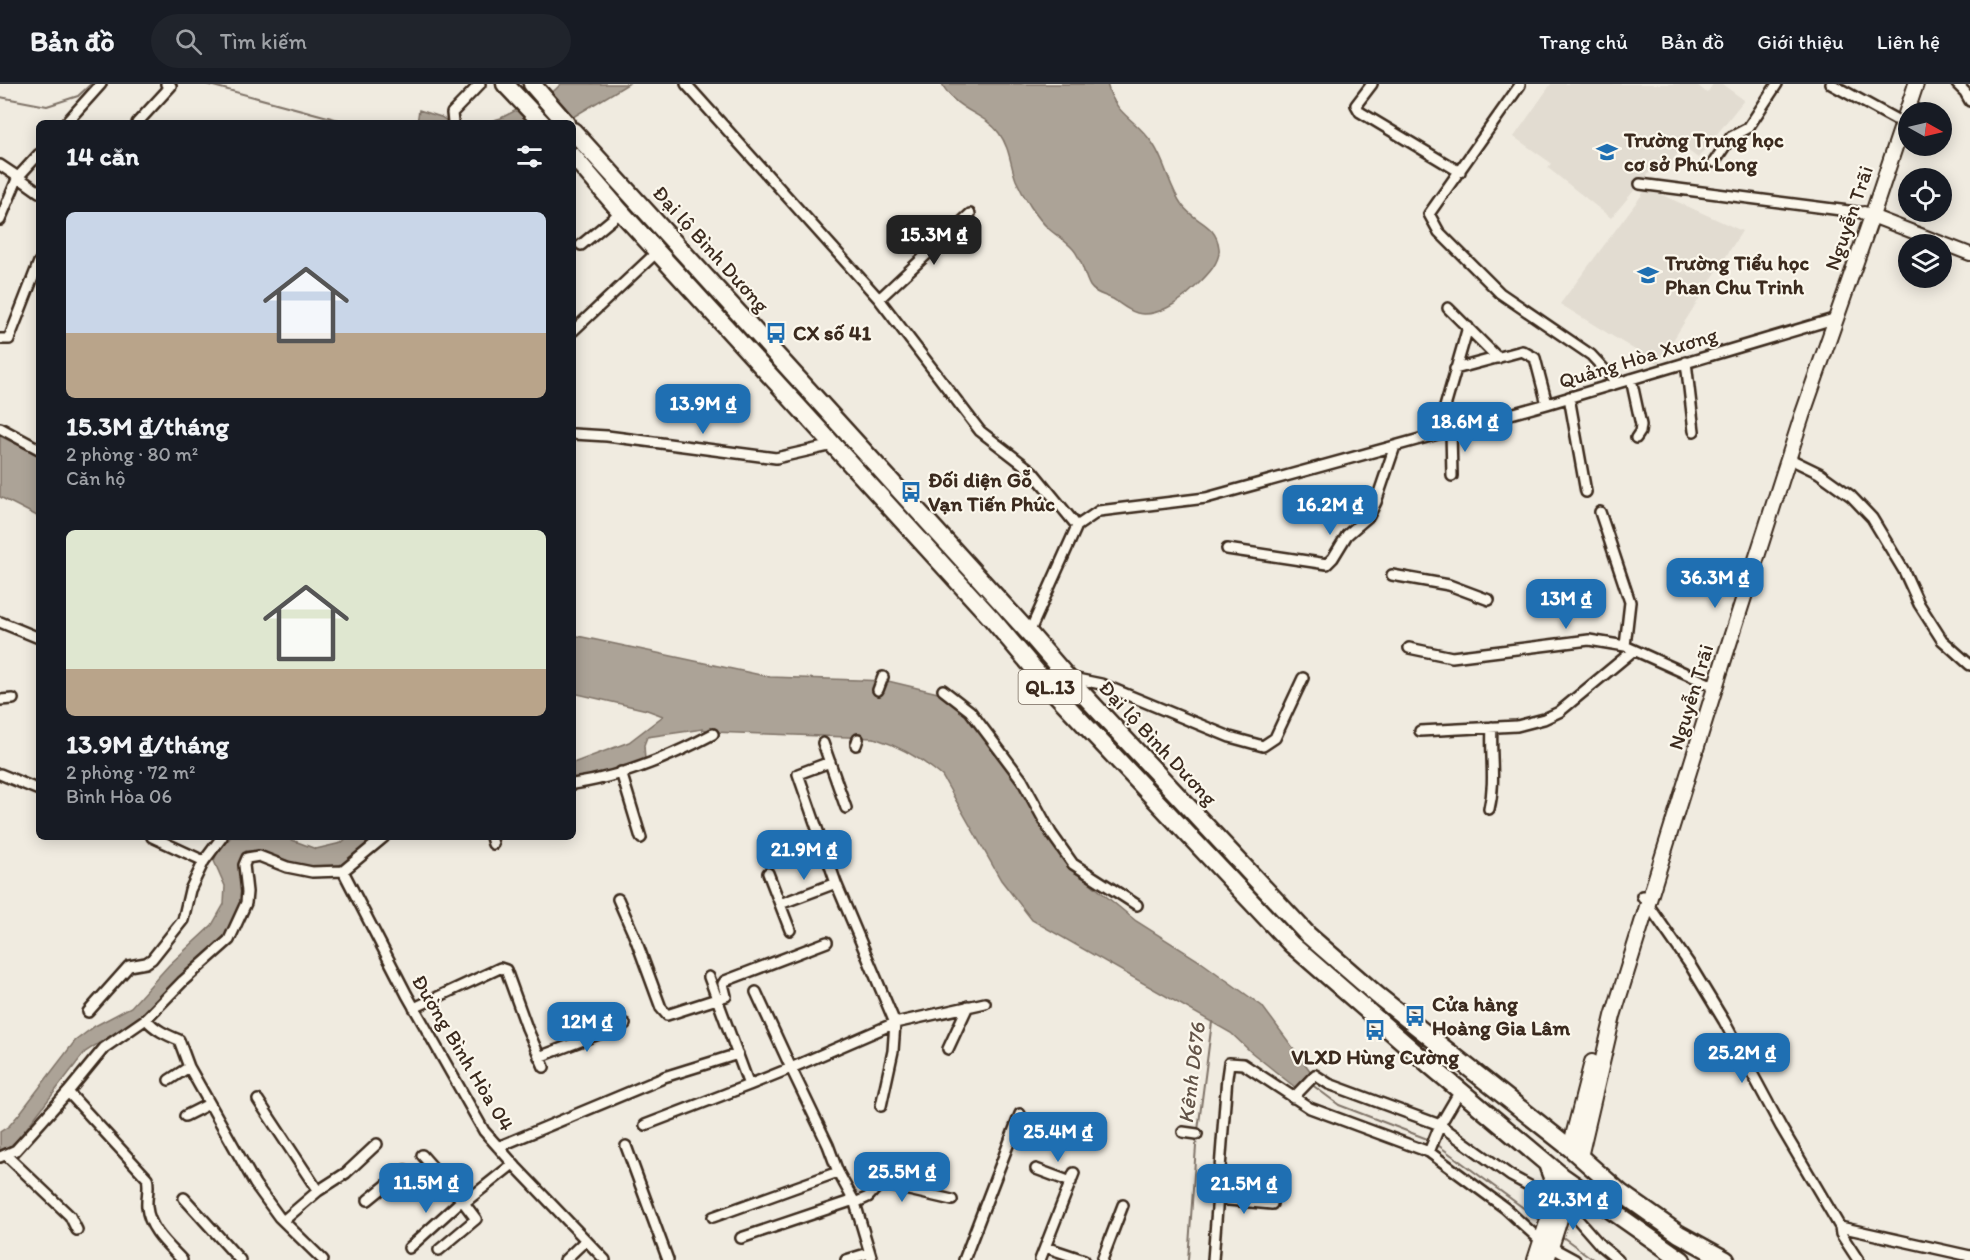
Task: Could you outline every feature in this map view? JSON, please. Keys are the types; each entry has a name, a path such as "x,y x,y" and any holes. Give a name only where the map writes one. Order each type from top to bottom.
{"highway":[{"path":"505,84 539,120"},
{"path":"532,84 563,120"},
{"name":"Đại lộ Bình Dương","path":"579,154 621,212 657,252 992,619 1052,690 1291,944 1460,1091 1567,1180 1682,1260"},
{"name":"Đại lộ Bình Dương","path":"579,154 716,287 1029,633 1066,677 1308,935 1621,1193 1679,1234 1726,1260"},
{"path":"702,301 716,287"},
{"path":"816,427 830,413"},
{"path":"1052,690 1066,677"},
{"path":"1567,1180 1575,1153"},
{"path":"1547,1163 1560,1202 1576,1196 1588,1195"}],"main road":[{"name":"Nguyễn Trãi","path":"1868,215 1907,84"},
{"name":"Nguyễn Trãi","path":"1692,749 1707,683 1868,215 1916,84"},
{"name":"Nguyễn Trãi","path":"1575,1153 1646,901 1692,749 1767,510 1788,458 1832,319"},
{"path":"1535,1260 1546,1249 1567,1180"}],"street":[{"path":"69,120 101,84"},
{"path":"140,120 171,86 166,84"},
{"path":"453,120 452,113 480,84"},
{"path":"686,84 879,299 980,431 1032,471 1077,526 1029,633"},
{"path":"1372,84 1356,105 1360,112 1460,172"},
{"path":"1714,162 1729,139 1750,125 1777,84"},
{"path":"1831,84 1895,119"},
{"path":"1520,85 1429,214 1439,232 1500,293 1591,355 1617,383"},
{"path":"1962,86 1970,101"},
{"path":"0,220 18,177 36,157"},
{"path":"0,165 36,190"},
{"path":"1640,184 1868,215 1970,254"},
{"path":"581,245 621,212"},
{"path":"879,299 970,214"},
{"path":"576,328 657,252"},
{"path":"0,339 9,339 36,270"},
{"path":"1448,308 1498,358"},
{"name":"Quảng Hòa Xương","path":"1077,526 1099,511 1206,498 1547,404 1832,319"},
{"path":"1452,476 1451,430 1445,407 1468,327"},
{"path":"1455,369 1522,351 1535,358 1547,404"},
{"path":"1686,362 1694,431"},
{"path":"1631,379 1641,425 1636,438"},
{"path":"1569,397 1586,492"},
{"path":"0,428 36,447"},
{"path":"576,434 607,436 776,458 833,445"},
{"path":"1227,549 1327,564 1347,535 1369,516 1395,446"},
{"path":"1788,458 1819,473 1851,496 1872,518 1904,571 1919,604 1942,640 1970,665"},
{"path":"1600,512 1630,602 1624,646"},
{"path":"1392,575 1449,585 1489,600"},
{"path":"0,622 36,638"},
{"path":"1409,648 1452,657 1589,640 1624,646 1707,683"},
{"path":"1420,731 1531,724 1559,712 1634,650"},
{"path":"878,690 884,677"},
{"path":"1066,677 1101,684 1230,737 1263,746 1275,738 1303,678"},
{"path":"943,690 970,711 1022,780 1051,833 1073,864 1137,905"},
{"path":"0,700 13,699"},
{"path":"1489,809 1493,787 1492,727"},
{"path":"576,784 595,781 648,764 713,734"},
{"path":"823,743 846,808"},
{"path":"830,762 798,774 836,884 895,1023 893,1050 881,1106"},
{"path":"621,772 641,838"},
{"path":"0,774 36,789"},
{"path":"158,840 204,861"},
{"path":"87,1012 129,966 150,961 164,946 184,918 190,890 204,861 220,840"},
{"path":"77,1230 70,1216 3,1156 16,1150 104,1048 146,1019 183,981 229,940 246,903 244,865 247,858 259,856 287,867 312,872 343,871 380,840"},
{"name":"Đường Bình Hòa 04","path":"343,871 414,1008 484,1131 605,1260"},
{"path":"768,873 790,930"},
{"path":"780,904 836,884"},
{"path":"618,899 661,1008 664,1013 670,1015 727,995 723,984 725,981 827,942"},
{"path":"1646,901 1690,965 1724,1021 1781,1127 1858,1260"},
{"path":"414,1008 500,968 506,970 544,1067"},
{"path":"709,977 749,1085"},
{"path":"756,992 828,1145 838,1172 854,1202 871,1257 846,1260"},
{"path":"645,1125 791,1068 895,1023 985,1003"},
{"path":"948,1049 968,1005"},
{"path":"146,1019 151,1026 179,1041 189,1067 260,1191 283,1221 323,1260"},
{"path":"539,1057 625,1024"},
{"path":"498,1148 663,1078 738,1054"},
{"path":"1213,1260 1218,1199 1218,1136 1229,1063 1243,1064 1293,1098 1326,1115 1429,1152 1504,1208 1546,1249 1575,1260"},
{"path":"169,1080 189,1067"},
{"path":"1293,1098 1315,1075 1329,1084 1440,1125 1511,1176 1560,1202 1618,1260"},
{"path":"1429,1152 1440,1125 1460,1091"},
{"path":"68,1092 147,1178 150,1219 157,1233 182,1260"},
{"path":"258,1100 318,1191"},
{"path":"185,1116 209,1104"},
{"path":"964,1260 1020,1114"},
{"path":"1183,1132 1197,1134"},
{"path":"283,1221 318,1191 346,1173 377,1144"},
{"path":"626,1146 668,1260"},
{"path":"422,1155 476,1219 439,1250"},
{"path":"409,1248 463,1202 513,1164"},
{"path":"1036,1169 1072,1178 1040,1260"},
{"path":"368,1200 405,1170"},
{"path":"712,1217 838,1172"},
{"path":"741,1238 868,1197 879,1185 883,1184 952,1200"},
{"path":"184,1198 240,1260"},
{"path":"1218,1199 1272,1204"},
{"path":"1102,1260 1123,1205"},
{"path":"1840,1227 1970,1256"},
{"path":"565,1260 586,1240"},
{"path":"1045,1247 1084,1260"}],"shaded area":[{"path":"561,84 628,84 568,120 494,120 555,90"},
{"path":"942,84 1107,84 1121,111 1153,144 1182,205 1214,233 1219,254 1210,271 1188,294 1167,308 1152,313 1133,312 1095,291 1090,286 1076,253 1044,224 1026,199 1016,180 1008,150 999,133 985,120 955,101"},
{"name":"Trường Trung học cơ sở Phú Long","path":"1551,84 1696,84 1707,93 1713,84 1722,84 1744,100 1698,158 1683,147 1667,167 1659,161 1611,218 1548,168 1551,163 1514,137"},
{"path":"419,110 446,120 417,120"},
{"name":"Trường Tiểu học Phan Chu Trinh","path":"1647,188 1742,231 1658,364 1560,304"},
{"path":"0,436 36,454 36,515 0,497"},
{"path":"576,636 770,677 888,681 942,694 967,714 1020,783 1072,868 1136,921 1201,962 1262,1006 1314,1076 1301,1092 1231,1033 1032,920 1001,880 942,776 910,754 883,741 874,738 712,732 703,729 647,737 644,745 645,760 594,778 576,781 576,762 629,742 663,716 647,710 576,694"},
{"path":"228,840 292,840 316,849 341,843 344,840 374,840 345,863 321,868 289,862 264,852 246,851 239,863 243,897 226,938 141,1016 85,1052 19,1138 0,1151 0,1132 9,1126 20,1113 75,1041 95,1026 131,1007 169,965 212,925 224,904 225,886 214,861 217,852"}],"waterway":[{"path":"0,97 47,106 78,96 91,84"},
{"path":"206,84 339,120"},
{"name":"Kênh D676","path":"1188,1260 1196,1146 1212,1022"},
{"path":"1311,1084 1339,1105 1430,1140"},
{"path":"1435,1143 1541,1221"},
{"path":"1560,1235 1594,1260"}],"place":[{"name":"Trường Trung học cơ sở Phú Long","path":"1607,152"},
{"name":"Trường Tiểu học Phan Chu Trinh","path":"1648,275"},
{"name":"CX số 41","path":"776,333"},
{"name":"Đối diện Gỗ Vạn Tiến Phúc","path":"911,492"},
{"name":"Cửa hàng Hoàng Gia Lâm","path":"1415,1016"},
{"name":"VLXD Hùng Cường","path":"1375,1030"}]}
